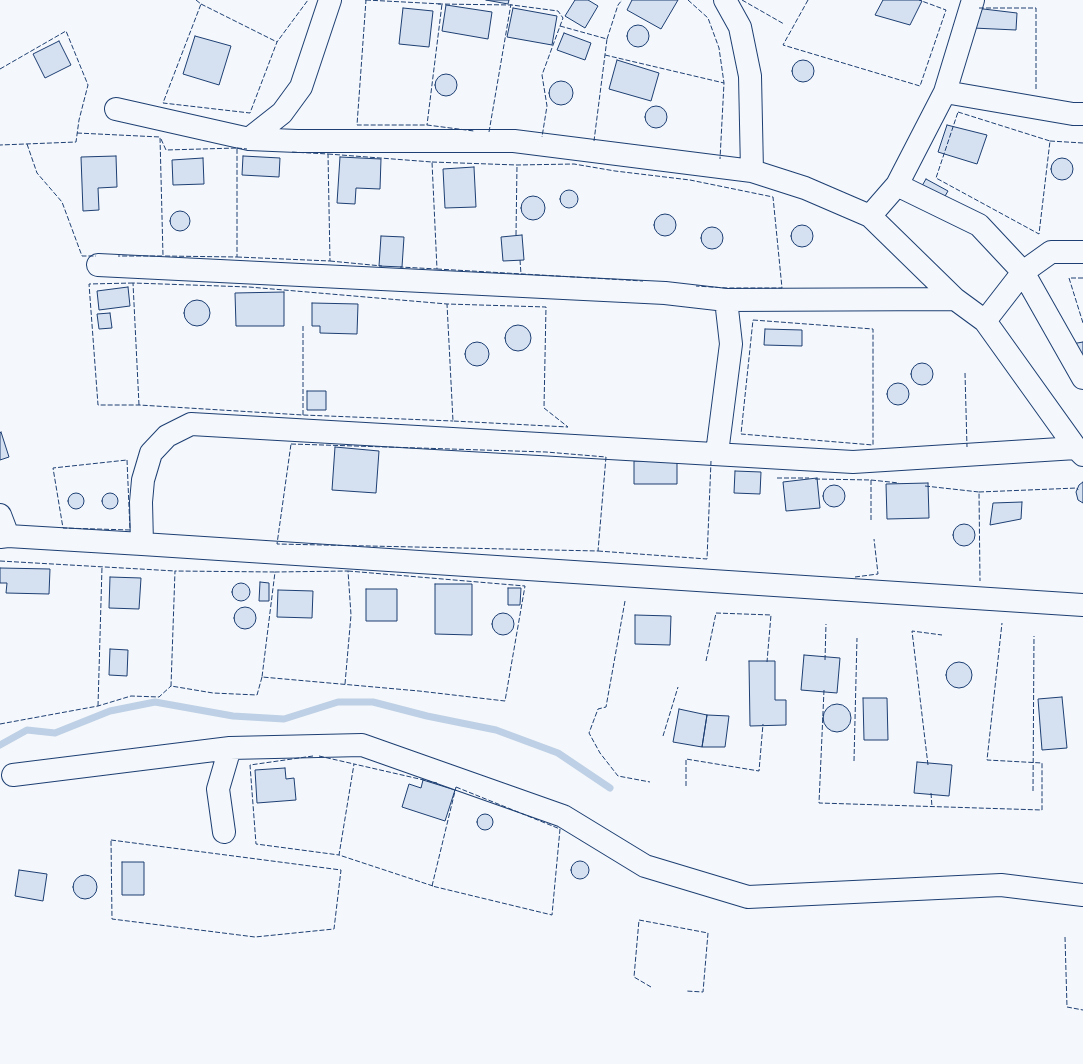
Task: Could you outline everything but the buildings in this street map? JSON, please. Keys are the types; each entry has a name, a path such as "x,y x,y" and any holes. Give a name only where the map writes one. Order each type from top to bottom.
{"street":[{"path":"250,138 282,113 301,86 330,0"},
{"path":"725,0 740,27 750,76 752,171"},
{"path":"870,216 897,185 945,92 972,0"},
{"path":"945,92 1073,114 1083,114"},
{"path":"116,109 250,138 297,141 514,141 752,171 805,188 870,216 955,299 985,321 1079,452"},
{"path":"897,185 978,225 1023,272 1083,378"},
{"path":"985,321 1023,272 1051,252 1083,252"},
{"path":"98,266 665,293 726,300 955,299"},
{"path":"717,453 731,344 726,300"},
{"path":"142,544 141,502 144,480 151,453 167,436 191,424 717,453 754,458 853,462 1079,452"},
{"path":"0,515 4,537 142,544 1083,605"},
{"path":"14,775 230,748 362,745 563,816 645,866 748,897 1002,885 1083,895"},
{"path":"224,832 218,789 230,748"}],"waterway":[{"path":"0,745 27,730 55,733 110,711 155,702 233,716 284,719 338,702 373,702 427,716 496,730 558,753 610,788"}],"fence":[{"path":"196,0 201,4 163,103 250,113 277,42 308,0"},
{"path":"365,0 357,125 427,125 474,131"},
{"path":"366,0 442,4 427,125"},
{"path":"607,39 618,5 622,0"},
{"path":"688,0 708,18 719,48 724,83"},
{"path":"742,0 784,24"},
{"path":"808,0 783,45 920,86 946,10 919,0"},
{"path":"201,4 277,42"},
{"path":"438,4 512,5 558,11 563,18 542,75 547,106 542,137"},
{"path":"489,132 511,4"},
{"path":"979,8 1036,8 1036,91"},
{"path":"560,26 607,39 594,141"},
{"path":"0,69 66,31 88,85 79,120 76,142 0,145"},
{"path":"605,55 724,83 720,159"},
{"path":"958,112 1050,141 1039,234 936,178 958,112"},
{"path":"77,133 160,137 163,256 118,256"},
{"path":"161,139 166,150 237,148 237,257 163,256"},
{"path":"1050,141 1083,143"},
{"path":"27,144 37,173 62,202 82,256 96,256"},
{"path":"237,148 247,149"},
{"path":"237,257 330,261 328,154 291,152"},
{"path":"328,154 432,162 437,269 400,267"},
{"path":"432,162 517,165 574,164 615,171 690,180 773,197 782,288 727,288 696,286"},
{"path":"516,235 517,165"},
{"path":"520,260 521,274"},
{"path":"330,261 382,266"},
{"path":"437,269 643,281"},
{"path":"1083,278 1069,278 1083,323"},
{"path":"133,283 89,284 98,405 139,405 303,415 453,421"},
{"path":"139,405 133,283 249,287 447,304 546,307 544,408 568,427 453,421 447,304"},
{"path":"753,320 873,329 873,445 741,434 753,320"},
{"path":"303,325 303,415"},
{"path":"965,373 967,447"},
{"path":"291,444 546,452 606,457 598,551 277,544 291,444"},
{"path":"127,460 130,530 63,528 53,468 127,460"},
{"path":"598,551 707,559 711,461"},
{"path":"777,478 809,478"},
{"path":"815,479 871,480 871,521"},
{"path":"871,480 899,483"},
{"path":"925,486 979,492 980,581"},
{"path":"979,492 1077,488 1078,490"},
{"path":"855,577 878,574 874,539"},
{"path":"0,561 175,571"},
{"path":"98,706 102,567"},
{"path":"262,677 257,695 213,693 171,686 175,571 275,572"},
{"path":"348,571 525,586 505,701 419,691 262,677 275,572 348,571"},
{"path":"345,684 351,615 348,571"},
{"path":"625,601 606,707 598,709 589,733 600,753 618,776 650,782"},
{"path":"706,661 716,613 771,615 767,662"},
{"path":"824,690 819,803 1042,810 1042,763 987,760 1002,623"},
{"path":"825,660 826,624"},
{"path":"928,765 912,631 942,635"},
{"path":"1033,791 1034,636"},
{"path":"854,761 857,638"},
{"path":"0,724 98,706 131,696 159,697 171,686"},
{"path":"663,736 678,687"},
{"path":"686,786 686,759 759,771 763,724"},
{"path":"313,756 250,765 256,844 339,855"},
{"path":"319,756 354,764"},
{"path":"433,886 339,855 354,764 437,783"},
{"path":"456,787 560,829 552,915 432,886 456,787"},
{"path":"931,793 932,807"},
{"path":"111,840 341,870 334,929 255,937 112,919 111,840"},
{"path":"651,987 634,977 639,920 708,933 703,992 686,991"},
{"path":"1065,937 1067,1007 1083,1010"}]}
